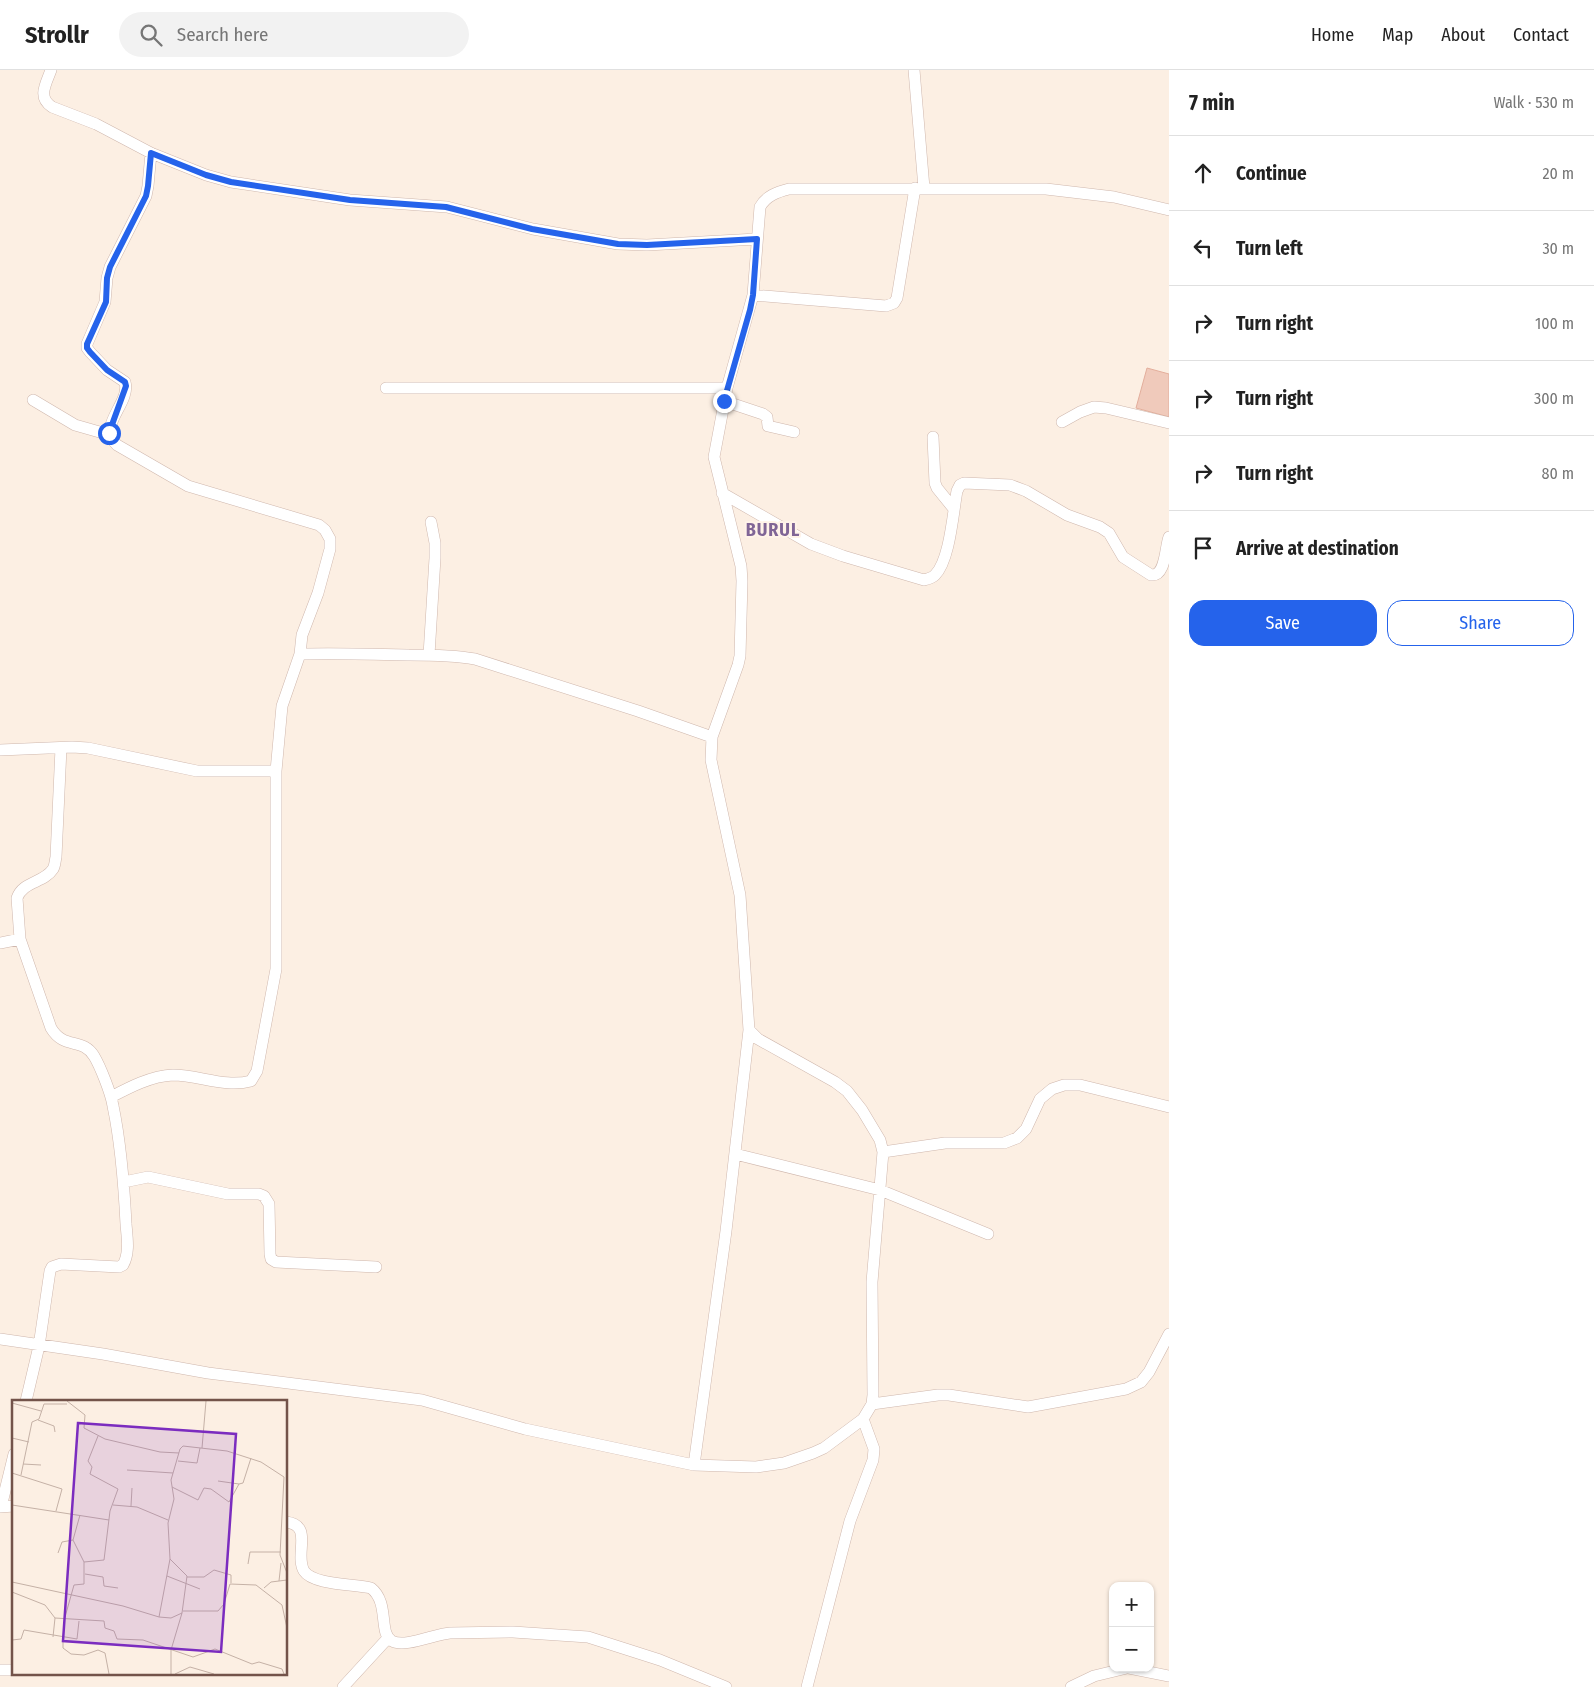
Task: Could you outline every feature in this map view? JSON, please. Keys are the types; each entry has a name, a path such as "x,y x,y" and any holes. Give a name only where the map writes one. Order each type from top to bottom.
{"street":[{"path":"51,70 44,99 52,107 101,127 151,153 206,175 231,182 350,200 446,207 532,229 618,244 647,245 757,239"},
{"path":"753,295 886,306 894,303 897,298 919,188 914,70"},
{"path":"111,1097 142,1082 162,1076 175,1075 241,1084 251,1082 257,1071 276,958 276,771 282,706 300,654 302,635 317,599 330,549 330,539 325,530 319,525 188,486 117,445 112,440 110,435 111,426 125,392 125,382 112,374 95,358 87,348 87,344 106,302 107,278 110,267 146,196 151,153"},
{"path":"694,1464 726,1231 749,1030 740,895 711,760 712,737 738,665 741,644 742,581 714,457 727,388 753,295 760,207 764,200 788,189 919,188 1046,189 1114,197 1169,210"},
{"path":"386,388 727,388"},
{"path":"33,400 74,425 110,435"},
{"path":"724,401 763,414 767,417 768,426 794,432"},
{"path":"1062,422 1094,407 1106,408 1169,423"},
{"path":"933,437 935,482 940,493 954,509"},
{"path":"722,493 811,544 843,556 924,580 933,577 941,568 946,557 957,490 964,483 1018,488 1067,515 1105,529 1123,557 1151,575 1156,576 1162,569 1169,536"},
{"path":"429,655 435,558 435,543 431,522"},
{"path":"300,654 342,653 462,656 638,711 712,737"},
{"path":"26,1400 39,1346 52,1267 61,1264 119,1267 126,1260 127,1252 124,1182 111,1097 93,1055 83,1045 62,1040 56,1036 51,1028 20,939 17,898 19,891 47,875 53,868 56,857 60,748"},
{"path":"0,750 88,748 197,771 276,771"},
{"path":"0,943 20,939"},
{"path":"0,1339 103,1354 208,1374 422,1400 525,1429 694,1464 756,1467 784,1463 824,1448 863,1418 872,1404 872,1282 883,1152 880,1140 862,1110 847,1091 835,1082 758,1039 749,1030"},
{"path":"883,1152 945,1142 1004,1143 1017,1138 1026,1128 1040,1099 1052,1089 1064,1085 1080,1085 1169,1107"},
{"path":"734,1154 880,1190 988,1234"},
{"path":"124,1182 148,1177 228,1194 259,1194 264,1196 270,1204 270,1254 271,1258 276,1262 376,1267"},
{"path":"872,1404 949,1395 1028,1407 1126,1389 1141,1382 1149,1372 1169,1334"},
{"path":"807,1687 850,1521 874,1460 874,1449 863,1418"},
{"path":"1,1507 12,1462"},
{"path":"288,1522 295,1524 302,1533 301,1559 304,1570 310,1576 319,1580 371,1588 381,1600 386,1634 388,1638 396,1642 402,1643 442,1633 513,1632 588,1637 660,1660 726,1687"},
{"path":"343,1687 388,1638"},
{"path":"1071,1687 1094,1676 1111,1672"},
{"path":"1148,1672 1169,1676"}],"building":[{"path":"1147,368 1169,374 1169,417 1136,408"}],"district":[{"name":"BURUL","path":"773,530"}],"route":[{"path":"109,433 126,386 125,382 107,370 90,352 87,344 106,302 107,278 110,267 146,196 151,153 206,175 231,182 350,200 446,207 532,229 618,244 647,245 757,239 753,295 750,310 724,401"}]}
